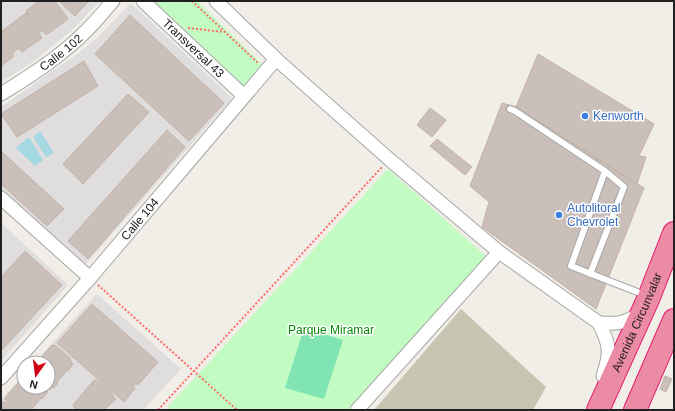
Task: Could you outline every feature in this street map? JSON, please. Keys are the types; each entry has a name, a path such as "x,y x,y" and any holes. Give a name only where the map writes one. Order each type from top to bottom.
{"highway":[{"name":"Avenida Circunvalar","path":"598,410 646,304 674,233"},
{"path":"635,410 674,320"}],"street":[{"name":"Calle 102","path":"1,94 21,82 53,59 87,30 113,1"},
{"name":"Transversal 43","path":"143,1 244,96"},
{"path":"216,1 276,59 389,159 499,252 599,323 609,350 608,360 593,410"},
{"name":"Calle 104","path":"1,378 90,278 276,59"},
{"path":"1,198 90,278"},
{"path":"357,410 499,252"},
{"path":"599,323 621,323 631,320 646,304"}],"lane":[{"path":"510,109 605,171 624,187 590,274"},
{"path":"605,171 571,266 590,274 646,304"}],"path":[{"path":"192,1 261,66"},
{"path":"188,28 225,33"},
{"path":"158,410 389,159"},
{"path":"90,278 237,410"}],"shaded area":[{"path":"1,1 100,1 72,30 34,61 1,82"},
{"path":"131,3 232,98 84,266 1,192 1,107 80,52 96,39"},
{"path":"1,223 68,285 1,361"},
{"path":"97,294 181,369 143,410 1,410 1,400 16,383 16,395 56,395 56,355 41,355"},
{"path":"461,309 546,387 533,410 374,410"}],"green space":[{"path":"154,1 197,1 264,66 245,88"},
{"name":"Parque Miramar","path":"388,169 488,258 351,410 165,410"},
{"path":"304,328 343,340 324,399 285,388"}],"water":[{"path":"40,131 54,153 46,157 33,137"},
{"path":"29,137 43,160 35,166 16,148"}],"building":[{"path":"39,1 55,1 68,19 46,35 43,30 39,33 42,38 22,52 19,48 13,52 13,57 1,66 1,31 4,35 5,34 2,31 26,13 29,16 26,11"},
{"path":"59,1 89,1 75,16"},
{"path":"130,15 224,103 189,141 95,54"},
{"name":"Kenworth","path":"538,54 654,124 639,156 646,157 637,184 516,107"},
{"path":"84,61 98,86 17,137 1,114"},
{"path":"128,94 149,112 83,184 63,164"},
{"name":"Autolitoral Chevrolet","path":"502,103 516,107 644,188 596,309 482,227 489,202 470,186"},
{"path":"430,108 446,120 432,137 417,125"},
{"path":"167,130 185,147 88,259 68,241"},
{"path":"437,139 472,167 465,175 430,146"},
{"path":"1,151 64,209 47,226 1,184"},
{"path":"25,251 62,285 1,351 1,277"},
{"path":"92,304 158,362 138,385 136,383 133,387 135,388 124,402 57,343"},
{"path":"52,345 56,346 70,358 73,364 57,382 58,383 56,386 56,355 43,355"},
{"path":"665,376 672,379 666,392 660,389"},
{"path":"94,380 98,381 112,393 113,397 116,399 104,410 76,410 73,405"},
{"path":"16,385 16,395 45,395 31,410 16,410 7,402 5,398"},
{"path":"3,402 14,410 1,410 1,403"}],"place":[{"name":"Kenworth","path":"585,116"},
{"name":"Autolitoral Chevrolet","path":"559,215"}]}
